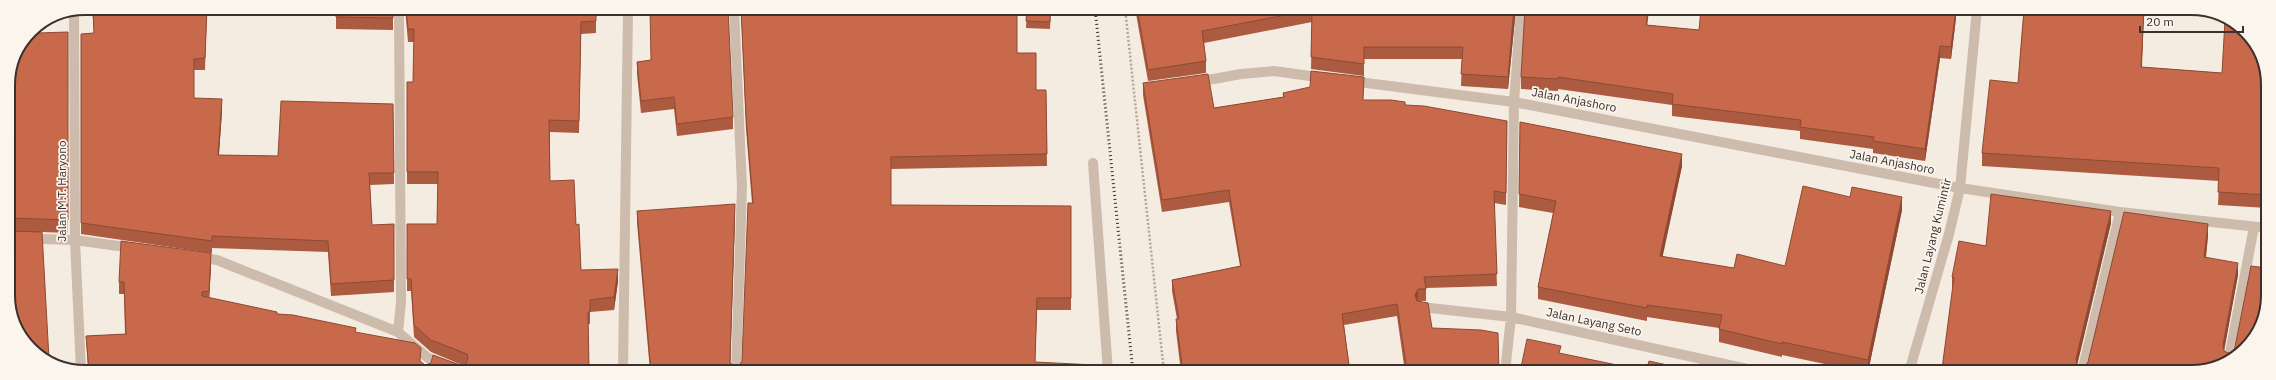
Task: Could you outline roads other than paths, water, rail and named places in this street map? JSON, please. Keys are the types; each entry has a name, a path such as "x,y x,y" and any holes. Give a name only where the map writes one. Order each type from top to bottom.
{"street":[{"path":"398,15 400,302 398,332"},
{"path":"623,365 628,15"},
{"path":"734,15 742,186 736,365"},
{"path":"1506,365 1511,317 1514,102 1520,15"},
{"name":"Jalan Layang Kumintir","path":"1911,365 1949,234 1960,188 1977,15"},
{"name":"Jalan M.T. Haryono","path":"74,16 75,240 81,365"},
{"name":"Jalan Anjashoro","path":"1185,84 1241,74 1274,71 1514,102 1960,188 2120,212 2261,228"},
{"path":"1093,163 1107,365"},
{"path":"2084,365 2120,212"},
{"path":"2230,353 2254,227"},
{"path":"15,238 75,240 143,249"},
{"path":"188,256 218,260 398,332 428,358 446,365"},
{"name":"Jalan Layang Seto","path":"1421,307 1511,317 1729,365"},
{"path":"427,365 428,358"}],"railway":[{"path":"1096,15 1132,365"}]}
